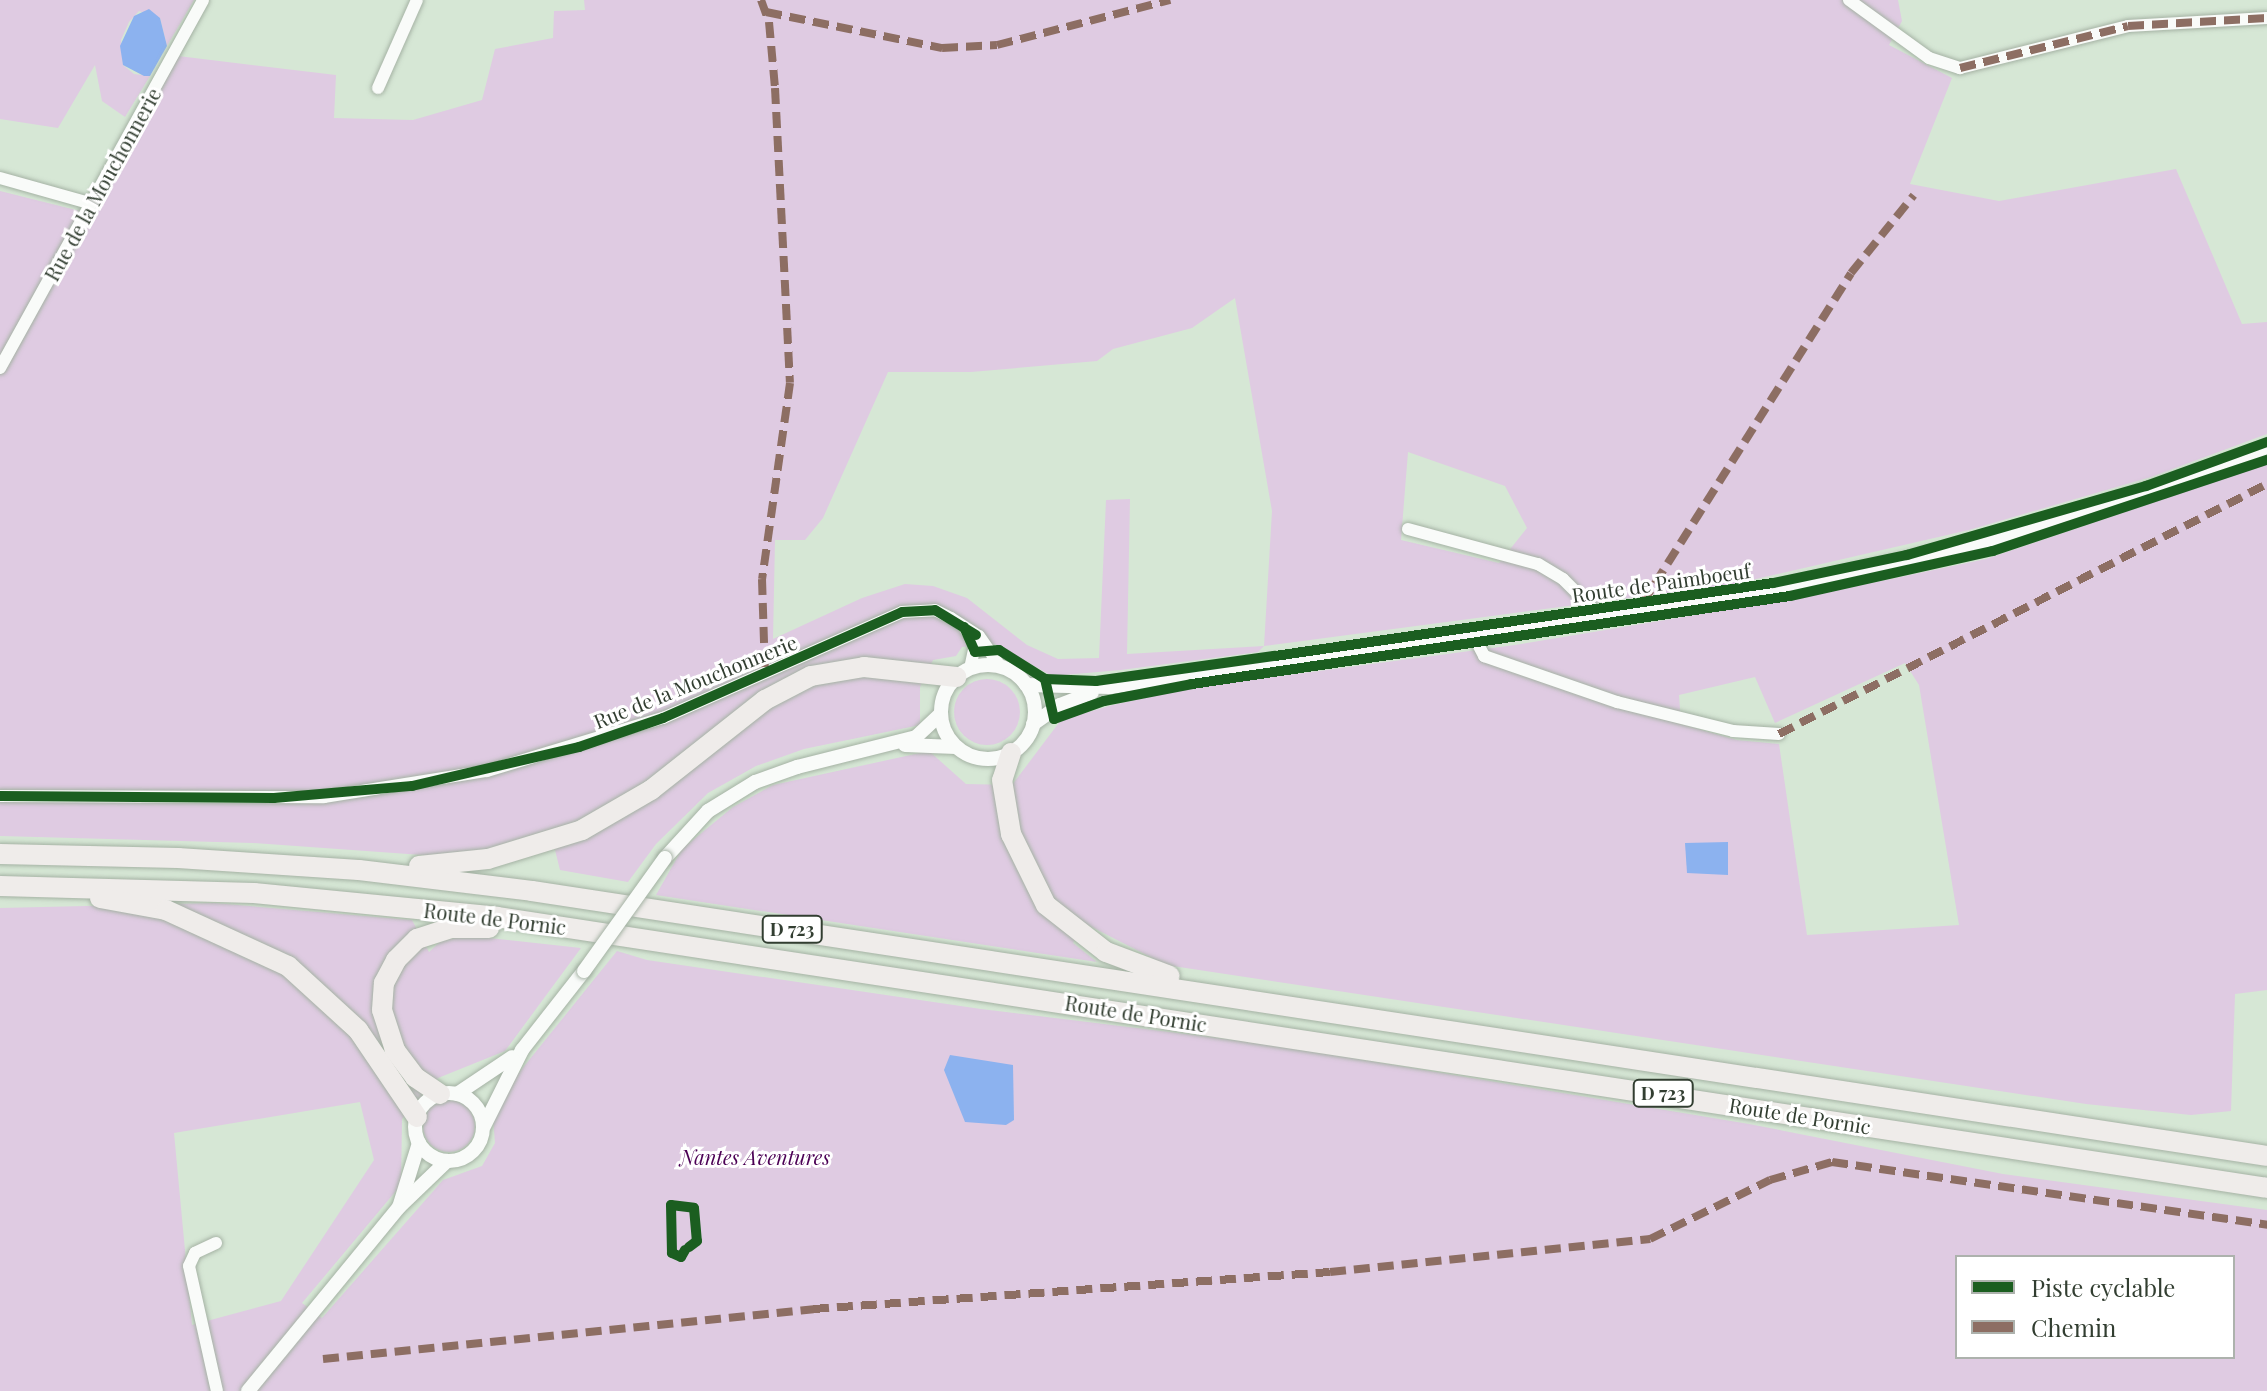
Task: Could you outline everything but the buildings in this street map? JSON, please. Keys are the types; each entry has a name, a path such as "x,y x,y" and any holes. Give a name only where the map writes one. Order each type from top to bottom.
{"highway":[{"path":"359,870 388,863 460,864 582,830 651,790 765,700 811,676 864,667 963,673"},
{"path":"1011,753 1002,780 1011,834 1046,905 1106,952 1154,972 1197,980 1223,995"},
{"name":"Route de Pornic","path":"0,854 178,858 359,870 638,905 2267,1156"},
{"name":"Route de Pornic","path":"0,886 293,896 593,931 2267,1188"},
{"path":"66,886 90,897 166,910 288,966 358,1030 417,1117"},
{"path":"449,1094 415,1077 395,1050 382,1010 386,974 405,948 451,928 563,936 593,931"}],"street":[{"name":"Rue de la Mouchonnerie","path":"0,368 203,0"},
{"path":"378,88 417,0"},
{"path":"1849,0 1929,58 1960,68 2128,26 2265,17 2267,2"},
{"path":"0,178 89,203"},
{"name":"Route de Paimboeuf","path":"1026,685 1110,687 1773,591 1963,549 2095,511 2267,450"},
{"path":"1408,529 1538,564 1574,587 1601,617"},
{"name":"Rue de la Mouchonnerie","path":"0,796 299,798 412,786 579,747 663,718 902,612 935,610 979,636 1001,667"},
{"path":"248,1391 399,1207 447,1161 473,1152 522,1050 584,971 665,858 708,811 755,782 797,767 886,746 929,730 940,715 944,694 963,673 975,645 964,627"},
{"path":"1473,635 1484,656 1617,702 1733,731 1779,734"},
{"path":"886,746 956,747 981,759 1011,753 1033,724 1034,704 1026,685 1001,667 963,673"},
{"name":"Route de Paimboeuf","path":"1033,724 1060,705 1110,687"},
{"path":"940,715 956,747"},
{"path":"399,1207 419,1143 417,1117 426,1103 449,1094 522,1050"},
{"path":"449,1094 473,1102 484,1126"},
{"path":"419,1143 434,1158 447,1161"},
{"path":"216,1243 195,1253 189,1266 217,1391"}],"green space":[{"path":"0,0 194,0 167,46 160,18 139,11 129,22 121,40 123,65 134,74 150,76 125,117 102,101 95,65 58,128 0,119"},
{"path":"584,0 1898,0 1902,21 1889,45 1952,78 1910,184 1999,201 2176,169 2242,324 2267,322 2267,434 2151,477 1969,530 1734,584 1264,646 1258,652 1052,676 995,644 962,647 956,656 933,660 920,687 920,725 804,749 756,766 708,793 656,844 628,882 560,870 551,834 509,848 436,856 253,843 0,836 0,191 96,215 178,56 336,75 334,118 413,120 482,100 495,49 553,38 554,11 585,10","holes":["1235,298 1272,511 1264,646 1127,654 1130,499 1106,500 1099,658 1058,659 1027,645 967,598 933,586 905,584 862,598 773,639 775,540 805,540 823,518 888,372 971,372 1097,361 1113,349 1192,328","1408,452 1505,486 1527,528 1499,563 1401,540"]},
{"path":"2267,464 2267,990 2235,994 2231,1111 2191,1115 2086,1104 1166,965 1084,923 1073,943 1097,962 656,895 682,849 733,807 773,785 929,751 966,784 1012,785 1061,720 1113,705 1191,688 1515,645 1810,596 1986,559","holes":["1905,663 1919,685 1959,925 1807,935 1779,744 1737,740 1681,724 1679,695 1755,677 1775,723"]},
{"path":"980,679 994,679 1006,684 1015,693 1020,712 1018,725 1011,736 994,745 980,745 968,740 959,731 954,719 954,705 959,693 968,684"},
{"name":"Nantes Aventures","path":"214,903 412,920 429,952 442,940 470,936 581,948 505,1051 438,1078 402,1119 401,1185 302,1303 322,1318 443,1180 482,1166 495,1143 492,1106 617,951 647,960 981,1009 1268,1044 1749,1124 2003,1174 2267,1210 2267,1391 0,1391 0,908","holes":["360,1102 374,1160 281,1301 192,1325 174,1133"]},
{"path":"449,1100 467,1108 475,1126 467,1144 449,1152 431,1144 423,1126 431,1108"}],"water":[{"path":"149,9 160,18 167,46 150,76 144,76 123,65 120,46 134,16"},
{"path":"1728,842 1728,875 1687,873 1685,843"},
{"path":"950,1055 1013,1065 1014,1120 1006,1125 965,1122 944,1070"}],"marked path":[{"path":"761,0 769,22 775,88 790,383 762,579 765,675"},
{"path":"766,12 942,48 997,45 1170,0"},
{"path":"1960,68 2128,26 2267,18"},
{"path":"1642,604 1851,273 1914,195"},
{"path":"1779,734 2267,484"},
{"path":"323,1359 813,1309 1330,1272 1650,1239 1770,1180 1832,1162 2267,1225"}],"cycle path":[{"path":"964,627 975,652 999,650 1045,679 1096,681 1275,656 1773,583 1907,555 2146,486 2267,442"},
{"path":"1045,679 1054,719 1104,701 1192,684 1790,596 1993,551 2267,460"},
{"path":"0,796 274,798 412,786 579,747 663,718 902,612 935,610 976,635"},
{"path":"685,1250 681,1257 672,1253 671,1205 694,1208 697,1241 689,1247"}]}
